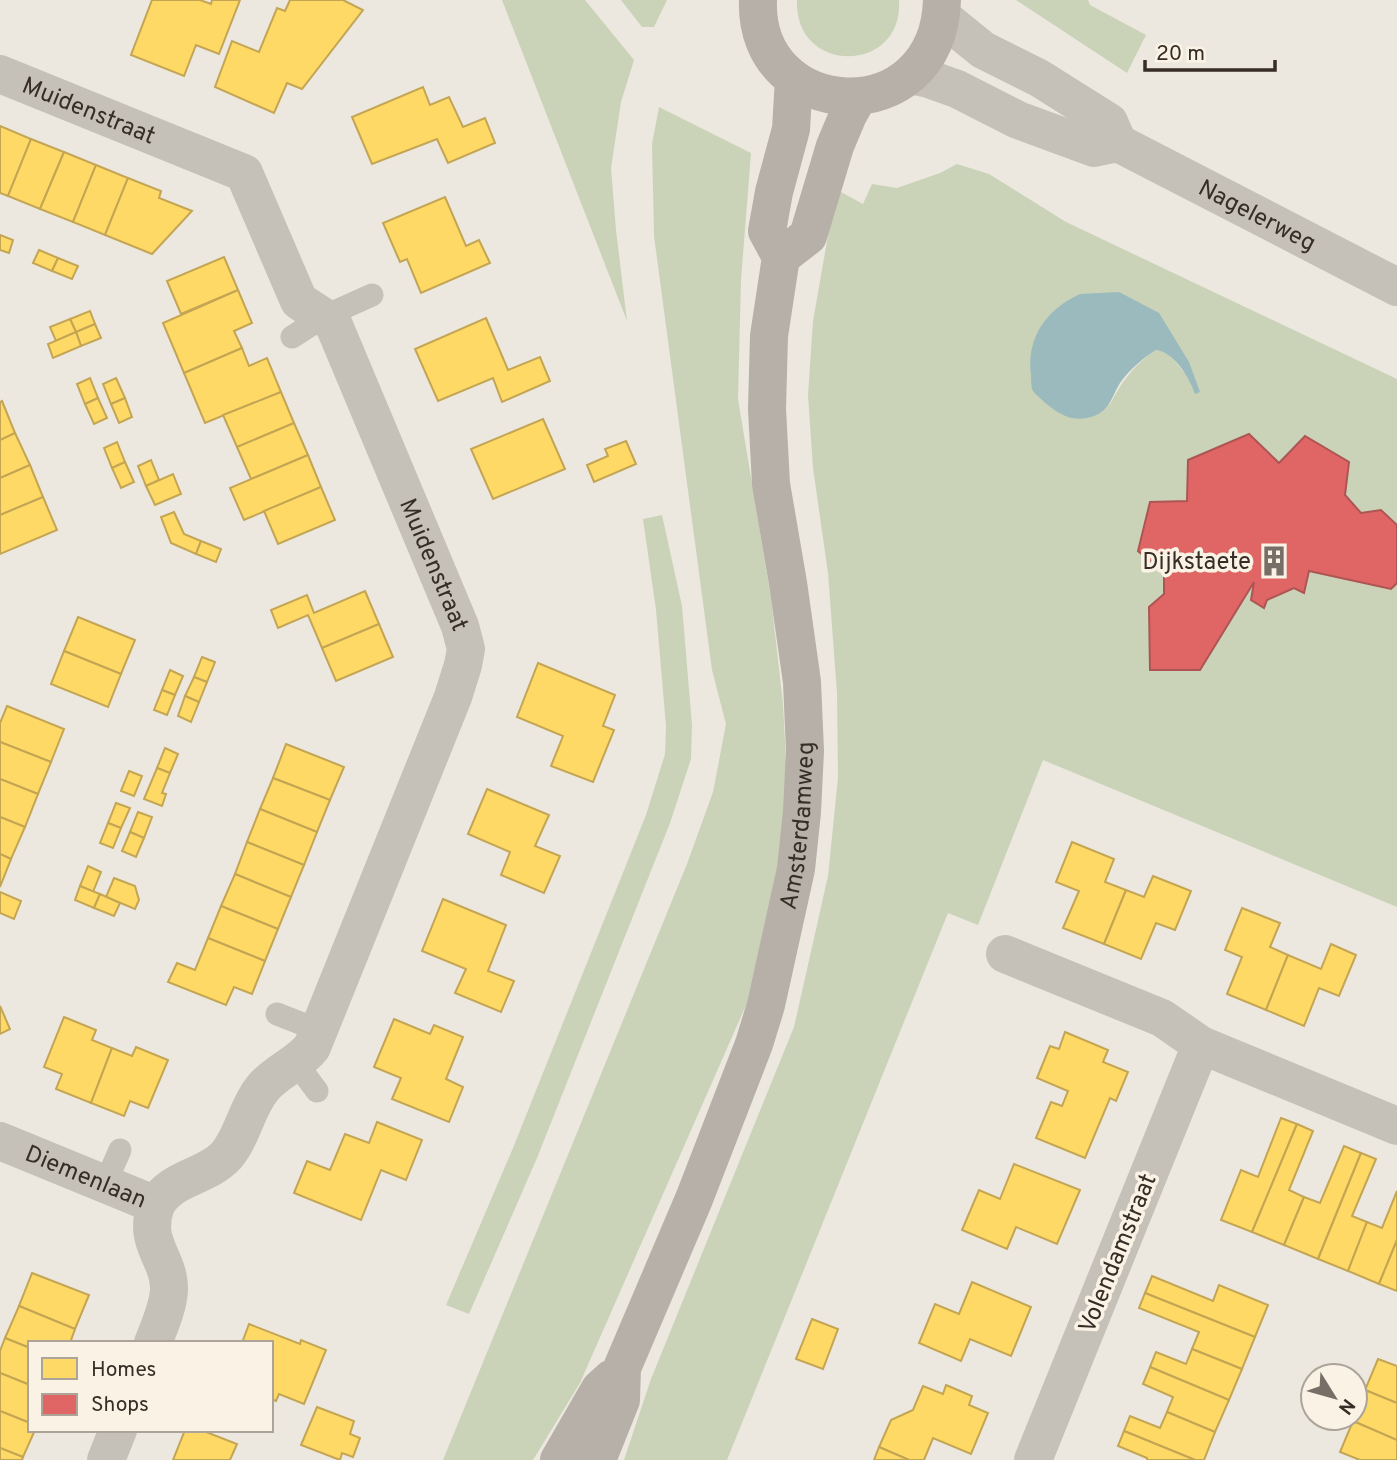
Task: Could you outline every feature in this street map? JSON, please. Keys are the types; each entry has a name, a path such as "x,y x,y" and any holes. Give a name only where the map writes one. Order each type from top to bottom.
{"main road":[{"path":"756,1 766,46 778,64 809,88 825,94 858,97 885,90 910,75 931,49 941,8"},
{"path":"794,79 790,129 767,231 781,257 808,236 835,146 858,97"},
{"name":"Amsterdamweg","path":"597,1460 621,1400 622,1368 694,1199 754,1044 766,1005 796,869 804,763 802,682 771,484 767,409 769,336 781,257"},
{"name":"Amsterdamweg","path":"559,1460 600,1389 622,1368"}],"street":[{"name":"Nagelerweg","path":"941,8 983,50 1039,78 1110,122 1118,143"},
{"name":"Muidenstraat","path":"0,74 244,173 299,301 307,327 333,323 450,600 466,649 453,697 318,1030 307,1077 273,1078 260,1091 241,1132 225,1157 165,1191 156,1205"},
{"name":"Nagelerweg","path":"910,75 957,89 1017,120 1094,148 1118,143 1397,287"},
{"path":"1005,954 1162,1018 1201,1045 1397,1126"},
{"name":"Volendamstraat","path":"1032,1460 1201,1045"},
{"name":"Diemenlaan","path":"0,1141 156,1205 152,1223 153,1238 169,1290 154,1341"},
{"path":"106,1460 117,1432"}],"lane":[{"path":"307,327 372,295"},
{"path":"277,1014 318,1030"},
{"path":"106,1184 120,1150"}],"green space":[{"path":"502,0 585,0 634,60 621,102 611,168 627,321"},
{"path":"621,0 667,0 654,27 642,27"},
{"path":"797,0 899,0 896,24 885,42 868,53 849,56 829,53 812,42 801,25"},
{"path":"1016,0 1088,0 1090,5 1146,35 1127,73"},
{"path":"659,107 751,153 741,280 738,399 771,598 783,704 787,779 778,879 761,971 580,1383 533,1460 443,1460 687,864 713,792 726,724 712,670 654,236 652,144"},
{"path":"957,164 989,174 1066,222 1397,379 1397,907 1043,760 978,925 948,913 727,1460 624,1460 651,1379 794,1027 828,876 838,778 837,693 828,573 813,468 808,395 813,321 832,213 839,191 863,204 872,184 897,188","holes":["1119,292 1174,359 1156,350 1141,361 1109,406","1186,375 1200,392 1195,393"]},
{"path":"662,515 682,606 692,725 691,759 670,823 537,1158 469,1314 446,1305 513,1148 646,815 665,754 666,726 656,610 643,519"}],"water":[{"path":"1119,292 1159,313 1189,362 1200,392 1195,394 1185,373 1175,361 1156,350 1128,373 1107,406 1099,413 1079,419 1065,416 1047,404 1032,389 1030,361 1036,337 1049,316 1068,300 1080,294"}],"building: Homes":[{"path":"152,0 200,0 211,4 212,0 240,0 219,54 196,45 184,76 131,55"},
{"path":"290,0 343,0 363,10 302,89 287,83 274,113 215,87 232,41 259,52 277,8 285,11"},
{"path":"423,87 430,105 449,97 463,127 485,118 495,143 448,163 437,139 372,164 352,117"},
{"path":"0,126 31,139 8,196 0,193"},
{"path":"31,139 64,152 40,209 8,196"},
{"path":"64,152 96,165 73,222 40,209"},
{"path":"96,165 128,178 105,235 73,222"},
{"path":"128,178 161,191 159,198 192,211 152,254 105,235"},
{"path":"445,197 466,246 479,240 490,263 421,293 407,259 400,262 383,223"},
{"path":"0,235 13,240 9,253 0,250"},
{"path":"39,250 58,258 52,271 33,263"},
{"path":"224,257 238,290 181,314 167,281"},
{"path":"58,258 78,266 72,279 52,271"},
{"path":"238,290 252,323 234,331 242,348 184,373 163,323"},
{"path":"90,311 95,324 76,332 70,319"},
{"path":"486,318 508,370 540,357 550,381 502,402 493,378 438,401 415,349"},
{"path":"70,319 76,332 56,341 50,327"},
{"path":"95,324 101,338 81,346 76,332"},
{"path":"76,332 81,346 53,358 48,344"},
{"path":"242,348 249,366 267,358 281,392 205,423 184,373"},
{"path":"90,378 98,398 85,404 77,384"},
{"path":"116,378 125,398 111,404 103,384"},
{"path":"281,392 294,423 237,447 223,415"},
{"path":"98,398 107,418 94,424 85,404"},
{"path":"125,398 132,417 119,423 111,404"},
{"path":"2,401 15,433 0,440 0,402"},
{"path":"543,419 565,469 493,499 471,449"},
{"path":"294,423 308,455 251,479 237,447"},
{"path":"15,433 30,465 0,478 0,440"},
{"path":"626,441 636,464 594,482 587,465 608,456 605,449"},
{"path":"117,442 125,462 112,468 104,448"},
{"path":"308,455 321,487 244,520 230,488"},
{"path":"151,460 159,480 146,486 138,466"},
{"path":"125,462 134,482 121,488 112,468"},
{"path":"30,465 43,497 0,515 0,478"},
{"path":"173,474 181,494 155,505 146,486"},
{"path":"321,487 335,520 278,544 264,511"},
{"path":"43,497 57,530 0,554 0,515"},
{"path":"174,512 184,534 201,541 196,554 171,543 161,517"},
{"path":"201,541 221,549 216,562 196,554"},
{"path":"365,591 379,624 322,648 308,615 278,628 271,610 307,595 314,613"},
{"path":"78,617 135,640 121,674 64,651"},
{"path":"379,624 393,657 336,681 322,648"},
{"path":"64,651 121,674 108,707 51,684"},
{"path":"202,657 215,662 207,682 194,677"},
{"path":"538,663 615,695 603,726 614,730 593,782 551,766 563,736 517,717"},
{"path":"170,670 183,676 175,695 162,690"},
{"path":"194,677 207,682 199,702 185,696"},
{"path":"162,690 175,695 167,715 154,710"},
{"path":"185,696 199,702 191,722 178,716"},
{"path":"7,706 64,729 51,762 0,742 0,723"},
{"path":"0,742 51,762 38,794 0,779"},
{"path":"286,744 344,767 330,800 273,778"},
{"path":"165,748 178,754 170,773 157,768"},
{"path":"157,768 170,773 162,793 166,794 162,806 144,799"},
{"path":"129,771 142,776 134,796 121,791"},
{"path":"273,778 330,800 317,832 260,809"},
{"path":"0,779 38,794 25,827 0,817"},
{"path":"487,789 549,815 535,846 560,856 544,893 501,875 510,852 468,834"},
{"path":"116,803 130,808 121,828 108,823"},
{"path":"260,809 317,832 304,865 247,842"},
{"path":"138,812 152,817 144,838 130,832"},
{"path":"0,817 25,827 11,859 0,854"},
{"path":"108,823 121,828 113,848 100,843"},
{"path":"130,832 144,838 136,857 122,851"},
{"path":"247,842 304,865 291,897 235,874"},
{"path":"1072,842 1114,859 1105,882 1126,890 1104,944 1063,928 1079,891 1056,882"},
{"path":"0,854 11,859 0,887"},
{"path":"88,866 101,872 93,892 80,886"},
{"path":"235,874 291,897 278,929 221,906"},
{"path":"1153,876 1191,891 1175,930 1156,923 1141,959 1104,944 1126,890 1144,897"},
{"path":"114,878 135,886 139,900 135,909 106,897"},
{"path":"80,886 100,894 94,908 75,900"},
{"path":"0,892 21,901 14,919 0,913"},
{"path":"100,894 120,903 114,916 94,908"},
{"path":"443,899 506,925 488,971 514,981 501,1012 455,993 466,969 422,951"},
{"path":"221,906 278,929 265,961 208,938"},
{"path":"1242,908 1280,923 1270,947 1288,955 1266,1010 1227,994 1242,957 1225,950"},
{"path":"208,938 265,961 252,994 234,987 226,1005 168,982 177,963 195,970"},
{"path":"1331,944 1356,955 1339,996 1319,988 1304,1026 1266,1010 1288,955 1321,969"},
{"path":"0,1006 10,1029 0,1034"},
{"path":"64,1017 96,1030 92,1040 112,1048 91,1103 56,1089 62,1074 44,1067"},
{"path":"394,1019 430,1034 434,1025 463,1037 446,1079 463,1087 449,1122 392,1099 401,1078 374,1067"},
{"path":"1065,1032 1108,1050 1103,1062 1128,1072 1116,1101 1110,1098 1085,1158 1036,1138 1051,1102 1062,1106 1068,1091 1037,1078 1050,1046 1059,1049"},
{"path":"136,1047 168,1060 148,1108 130,1101 124,1116 91,1103 112,1048 132,1056"},
{"path":"1281,1118 1297,1124 1252,1232 1221,1220 1241,1170 1258,1177"},
{"path":"377,1122 422,1140 406,1180 381,1170 361,1220 294,1193 307,1161 330,1170 345,1134 369,1143"},
{"path":"1297,1124 1313,1131 1289,1190 1304,1197 1284,1245 1252,1232"},
{"path":"1344,1146 1361,1153 1318,1259 1284,1245 1304,1197 1320,1203"},
{"path":"1361,1153 1376,1159 1352,1216 1367,1222 1348,1271 1318,1259"},
{"path":"1014,1164 1080,1190 1057,1244 1016,1227 1007,1249 962,1230 979,1190 1000,1199"},
{"path":"1397,1191 1397,1240 1379,1284 1348,1271 1367,1222 1382,1228"},
{"path":"1397,1240 1397,1291 1379,1284"},
{"path":"32,1273 89,1295 75,1329 19,1306"},
{"path":"1152,1276 1213,1301 1219,1285 1268,1305 1255,1337 1145,1293"},
{"path":"972,1282 1031,1307 1011,1356 970,1339 961,1361 919,1343 935,1304 959,1314"},
{"path":"1145,1293 1255,1337 1242,1369 1192,1349 1199,1332 1139,1308"},
{"path":"19,1306 75,1329 71,1341 28,1341 28,1347 5,1338"},
{"path":"812,1319 838,1329 823,1369 796,1359"},
{"path":"249,1324 300,1344 301,1340 326,1350 304,1404 279,1394 276,1401 273,1400 273,1341 243,1341"},
{"path":"5,1338 28,1347 28,1384 0,1373 0,1351"},
{"path":"1192,1349 1242,1369 1229,1400 1150,1367 1156,1352 1186,1364"},
{"path":"1378,1359 1397,1366 1397,1403 1369,1392 1369,1380"},
{"path":"1150,1367 1229,1400 1215,1432 1167,1412 1173,1397 1143,1384"},
{"path":"0,1373 28,1384 28,1422 0,1411"},
{"path":"946,1385 972,1396 969,1405 988,1413 971,1454 933,1438 924,1460 909,1460 879,1447 891,1420 913,1410 923,1386 943,1394"},
{"path":"1369,1392 1397,1403 1397,1440 1369,1428"},
{"path":"317,1407 354,1421 350,1434 360,1438 353,1457 342,1453 340,1460 301,1445"},
{"path":"0,1411 28,1422 28,1432 34,1432 23,1457 0,1448"},
{"path":"1167,1412 1215,1432 1204,1460 1195,1460 1124,1431 1130,1416 1160,1428"},
{"path":"1369,1428 1397,1440 1397,1460 1360,1460 1340,1452 1348,1432 1369,1432"},
{"path":"1124,1431 1195,1460 1147,1460 1118,1446"},
{"path":"184,1432 206,1432 237,1444 230,1460 173,1460"},
{"path":"879,1447 909,1460 874,1460"},
{"path":"0,1448 23,1457 22,1460 0,1460"}],"building: Shops":[{"name":"Dijkstaete","path":"1249,434 1279,463 1305,436 1349,462 1345,495 1361,513 1381,510 1397,525 1397,583 1391,589 1309,571 1304,593 1294,588 1267,600 1264,608 1251,600 1254,582 1200,670 1150,670 1149,607 1164,594 1164,572 1138,551 1150,502 1187,501 1188,460"}],"place":[{"name":"Dijkstaete","path":"1274,561"}]}
